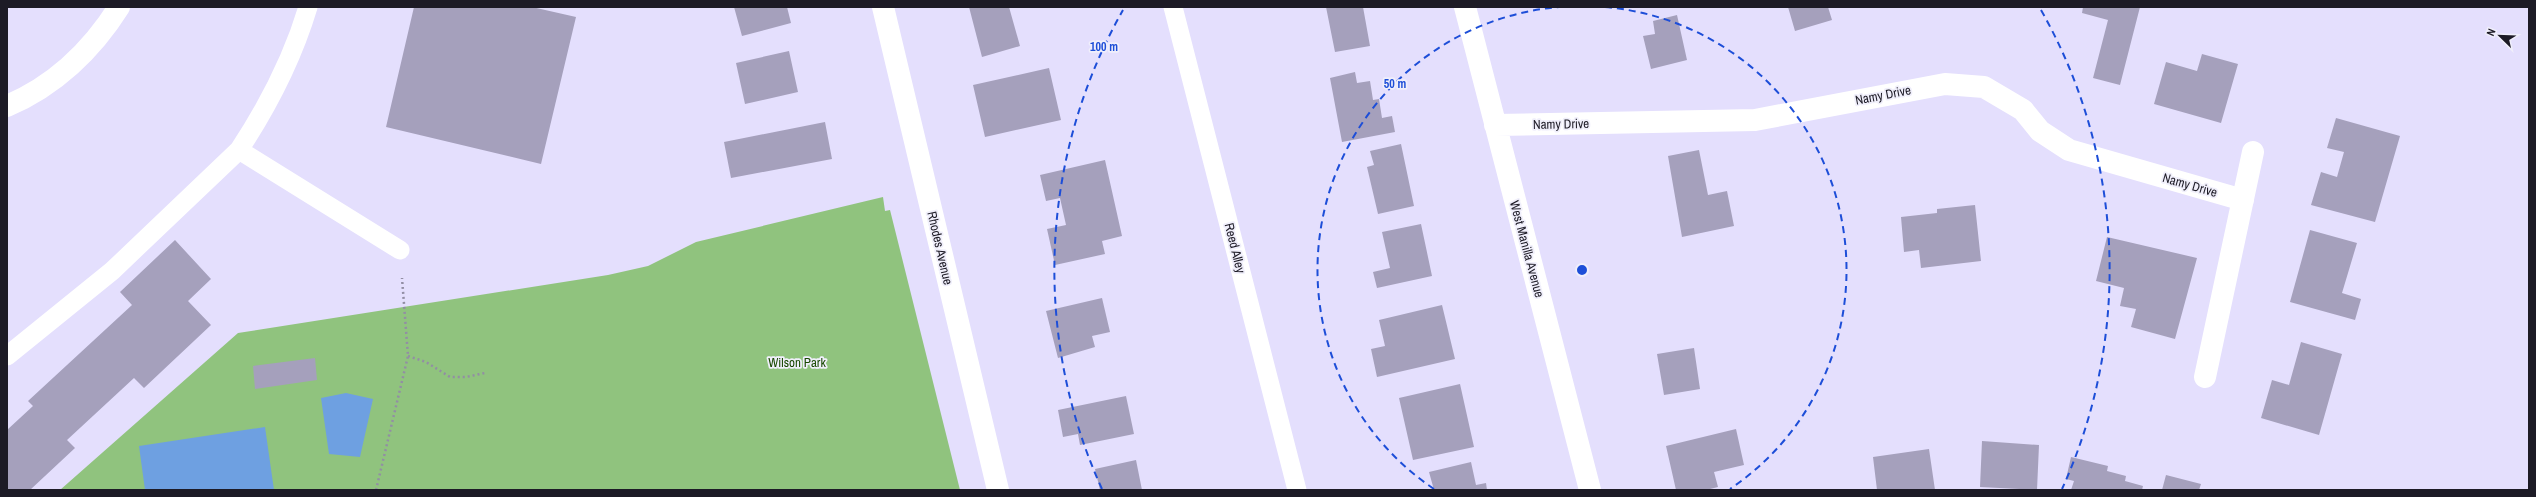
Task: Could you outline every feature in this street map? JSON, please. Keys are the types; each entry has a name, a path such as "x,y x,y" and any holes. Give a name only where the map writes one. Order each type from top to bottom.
{"main road":[{"path":"7,106 46,84 76,61 103,33 119,7"},
{"name":"Rhodes Avenue","path":"883,7 998,490"},
{"name":"West Manilla Avenue","path":"1465,7 1590,490"},
{"name":"Namy Drive","path":"1495,126 1755,120 1945,84 1984,87 2023,110 2040,131 2069,150 2242,200"},
{"path":"2204,377 2253,152"}],"lane":[{"path":"7,356 112,271 239,150 251,131 299,39 308,7"},
{"name":"Reed Alley","path":"1173,7 1297,490"},
{"path":"239,150 400,250"}],"path":[{"path":"376,490 408,356 400,250"},
{"path":"408,356 426,362 450,377 466,377 485,373"}],"green space":[{"name":"Wilson Park","path":"883,197 885,211 890,210 960,490 60,490 238,333 608,275 648,266 696,242"}],"water":[{"path":"346,393 373,399 360,457 329,454 321,398"},
{"path":"265,427 274,490 145,490 139,446"}],"building":[{"path":"414,7 532,7 576,17 541,164 386,127"},
{"path":"734,7 787,7 791,23 742,36"},
{"path":"969,7 1009,7 1020,46 982,57"},
{"path":"1326,7 1363,7 1370,46 1335,52"},
{"path":"1788,7 1828,7 1832,20 1795,31"},
{"path":"2083,7 2140,7 2120,85 2093,78 2108,20 2082,13"},
{"path":"1677,15 1687,60 1651,69 1643,36 1655,34 1653,21"},
{"path":"789,51 798,92 745,104 736,63"},
{"path":"2202,54 2238,64 2221,123 2154,104 2166,62 2197,71"},
{"path":"1049,68 1061,120 985,137 973,85"},
{"path":"1355,72 1357,83 1370,81 1373,100 1379,99 1382,118 1392,116 1395,132 1342,142 1330,78"},
{"path":"2336,118 2400,136 2375,222 2311,205 2321,172 2337,177 2344,152 2327,148"},
{"path":"825,122 832,159 731,178 724,142"},
{"path":"1401,144 1414,206 1378,214 1367,167 1374,165 1370,151"},
{"path":"1699,150 1708,195 1727,191 1734,226 1682,237 1668,156"},
{"path":"1105,160 1122,236 1102,241 1105,254 1055,265 1047,229 1066,225 1060,198 1046,201 1040,175"},
{"path":"1975,205 1981,261 1921,268 1919,250 1904,252 1901,217 1937,213 1937,209"},
{"path":"1421,224 1432,276 1377,288 1373,272 1390,268 1382,232"},
{"path":"2310,230 2357,243 2342,293 2361,299 2355,320 2290,302"},
{"path":"2107,237 2197,258 2175,339 2131,327 2136,309 2120,306 2124,288 2096,281"},
{"path":"175,240 211,279 188,301 211,325 144,388 134,378 67,440 75,448 30,490 7,490 7,430 33,406 28,401 132,305 120,292"},
{"path":"1102,298 1110,332 1092,336 1095,347 1058,358 1046,311"},
{"path":"1442,305 1455,359 1377,377 1371,349 1385,346 1379,320"},
{"path":"2301,342 2342,354 2319,435 2261,418 2272,380 2289,385"},
{"path":"1694,348 1700,389 1664,395 1657,354"},
{"path":"315,358 317,380 255,389 253,366"},
{"path":"1460,384 1474,447 1413,460 1399,398"},
{"path":"1126,396 1134,434 1080,445 1078,434 1063,437 1058,410"},
{"path":"1736,429 1744,465 1714,472 1718,487 1706,490 1676,490 1666,446"},
{"path":"1982,441 2039,445 2037,490 1980,487"},
{"path":"1929,449 1935,490 1877,490 1873,457"},
{"path":"2071,457 2108,466 2107,471 2126,476 2125,481 2143,486 2142,490 2071,490 2074,481 2066,479"},
{"path":"1136,460 1142,490 1100,490 1095,469"},
{"path":"1471,462 1476,485 1486,483 1487,490 1434,490 1429,472"},
{"path":"2166,475 2201,484 2199,490 2162,490"}]}
